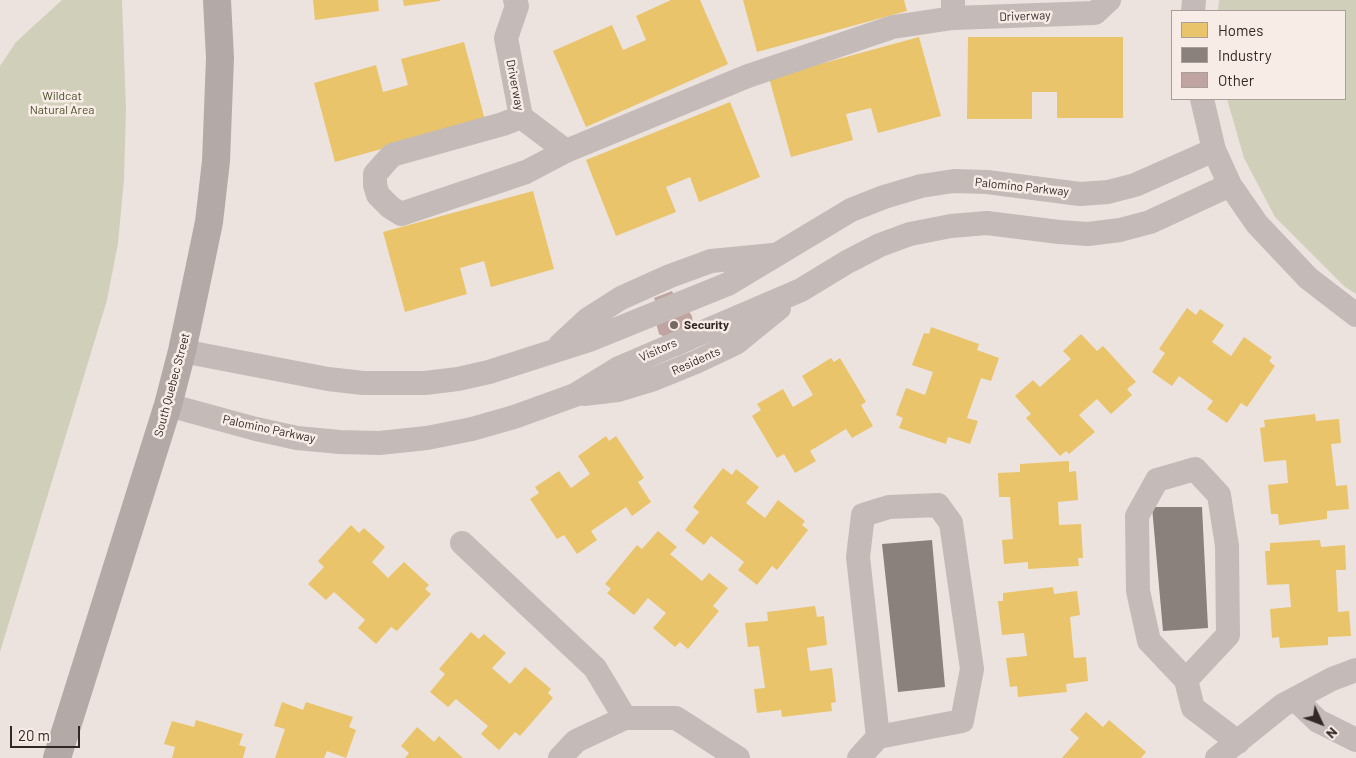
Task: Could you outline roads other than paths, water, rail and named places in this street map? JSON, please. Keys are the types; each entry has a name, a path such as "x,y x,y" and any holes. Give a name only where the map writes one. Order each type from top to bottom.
{"main road":[{"name":"South Quebec Street","path":"57,758 168,405 182,351 209,222 215,168 220,58 217,0"}],"street":[{"name":"Driverway","path":"515,0 517,6 506,38 521,117 566,151"},
{"name":"Driverway","path":"521,117 392,156 374,174 378,195 401,214 526,172 566,151 748,76 893,27 953,9 1095,13 1109,0"},
{"path":"1202,100 1214,150 1230,185 1257,224 1308,278 1356,315"},
{"name":"Palomino Parkway","path":"182,351 328,378 395,384 458,379 489,372 556,350 588,319 621,298 670,276 711,261 779,254 851,210 884,197 922,186 954,181 987,182 1071,193 1108,192 1142,182 1214,150"},
{"name":"Visitors","path":"575,395 619,368 650,353 801,290 880,245 910,234 951,226 987,223 1088,234 1120,230 1150,222 1230,185"},
{"name":"Palomino Parkway","path":"168,405 297,438 379,443 426,438 472,429 514,417 575,395"},
{"path":"1186,680 1228,635 1227,546 1219,495 1195,469 1157,480 1137,516 1138,592 1149,641 1186,680 1193,708 1238,742"},
{"path":"859,758 878,737 962,722 972,669 951,522 938,505 889,507 863,515 858,557 878,737"},
{"path":"462,543 595,668 625,718"},
{"path":"1217,758 1294,699 1332,679 1356,670"},
{"path":"1294,699 1318,721 1356,740"},
{"path":"560,758 576,741 625,718 676,718 738,758"}],"place":[{"name":"Security","path":"674,325"}],"park label":[{"name":"Wildcat Natural Area","path":"62,103"}]}
